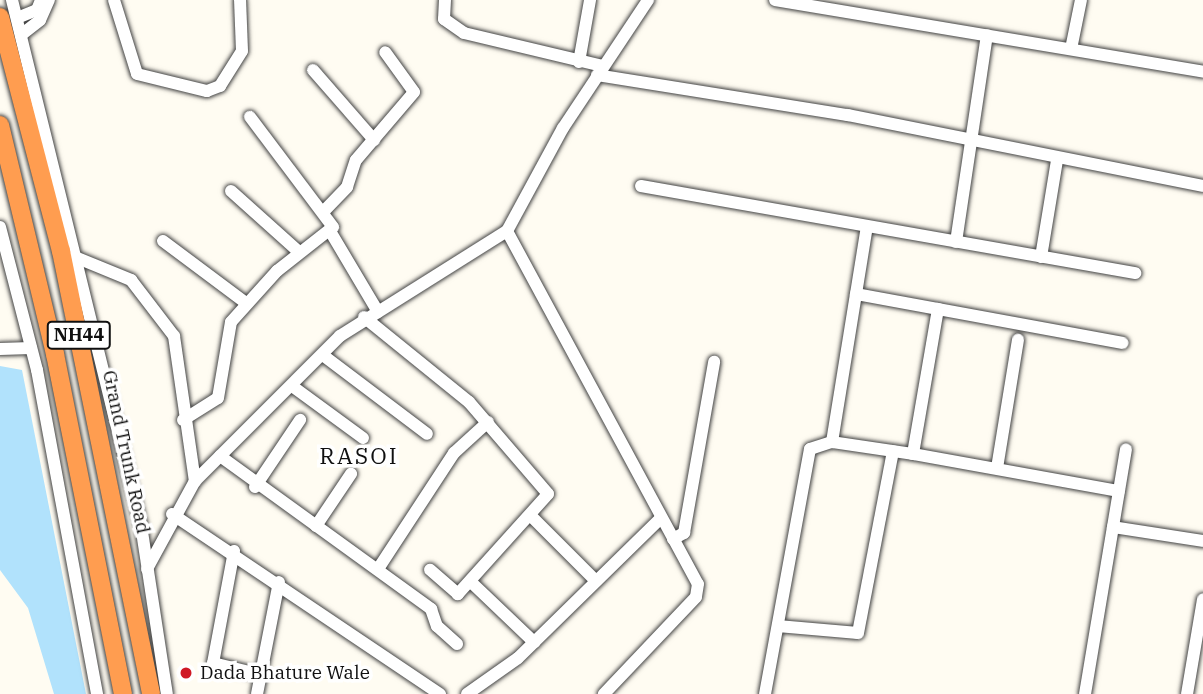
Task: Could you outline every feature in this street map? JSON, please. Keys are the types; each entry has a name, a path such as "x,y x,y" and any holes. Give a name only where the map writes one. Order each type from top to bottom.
{"highway":[{"name":"Grand Trunk Road","path":"8,18 64,264 151,694"},
{"name":"NH44","path":"0,125 61,380 123,694"}],"street":[{"path":"12,0 8,18 21,35 75,257 147,569 167,694"},
{"path":"8,18 37,10 41,0"},
{"path":"21,35 40,20 49,0"},
{"path":"114,0 137,74 206,91 220,86 242,51 240,0"},
{"path":"444,0 444,19 451,27 600,70 848,115 972,144 1203,186"},
{"path":"579,62 590,0"},
{"path":"147,569 172,514 195,481 364,317 378,312 507,231 600,70 648,0"},
{"path":"775,0 1203,72"},
{"path":"1072,49 1081,0"},
{"path":"956,242 986,35"},
{"path":"325,210 347,187 356,160 415,88 385,52"},
{"path":"313,70 374,140"},
{"path":"183,420 218,398 223,339 246,303 299,252 330,231 333,222 250,117"},
{"path":"1041,257 1057,160"},
{"path":"641,186 1135,273"},
{"path":"231,191 299,252"},
{"path":"0,227 3,256 31,348 97,694"},
{"path":"832,442 867,227"},
{"path":"330,231 378,312"},
{"path":"507,231 698,584 696,597 604,694"},
{"path":"163,241 246,303"},
{"path":"75,257 131,281 169,327 195,481"},
{"path":"856,293 1123,343"},
{"path":"913,454 938,309"},
{"path":"364,317 488,422 548,494 533,518 472,583 454,594 430,570"},
{"path":"997,468 1018,340"},
{"path":"0,349 31,348"},
{"path":"324,356 427,434"},
{"path":"673,539 684,533 714,362"},
{"path":"292,386 363,438"},
{"path":"255,487 300,420"},
{"path":"377,569 454,453 488,422"},
{"path":"765,694 808,455 816,444 832,442 913,454 1119,491"},
{"path":"1085,694 1126,449"},
{"path":"778,626 858,633 893,451"},
{"path":"220,456 255,487 316,526 434,612 437,626 457,644"},
{"path":"316,526 351,474"},
{"path":"172,514 234,551 440,694"},
{"path":"533,518 595,580"},
{"path":"467,694 534,642 661,518"},
{"path":"1112,527 1203,541"},
{"path":"234,551 213,663 261,675"},
{"path":"257,694 279,582"},
{"path":"472,583 534,642"},
{"path":"1187,694 1198,654 1203,599"}],"water":[{"path":"0,366 22,370 86,694 54,694 28,608 0,570"}],"place":[{"name":"Dada Bhature Wale","path":"186,673"}],"district":[{"name":"RASOI","path":"359,455"}]}
